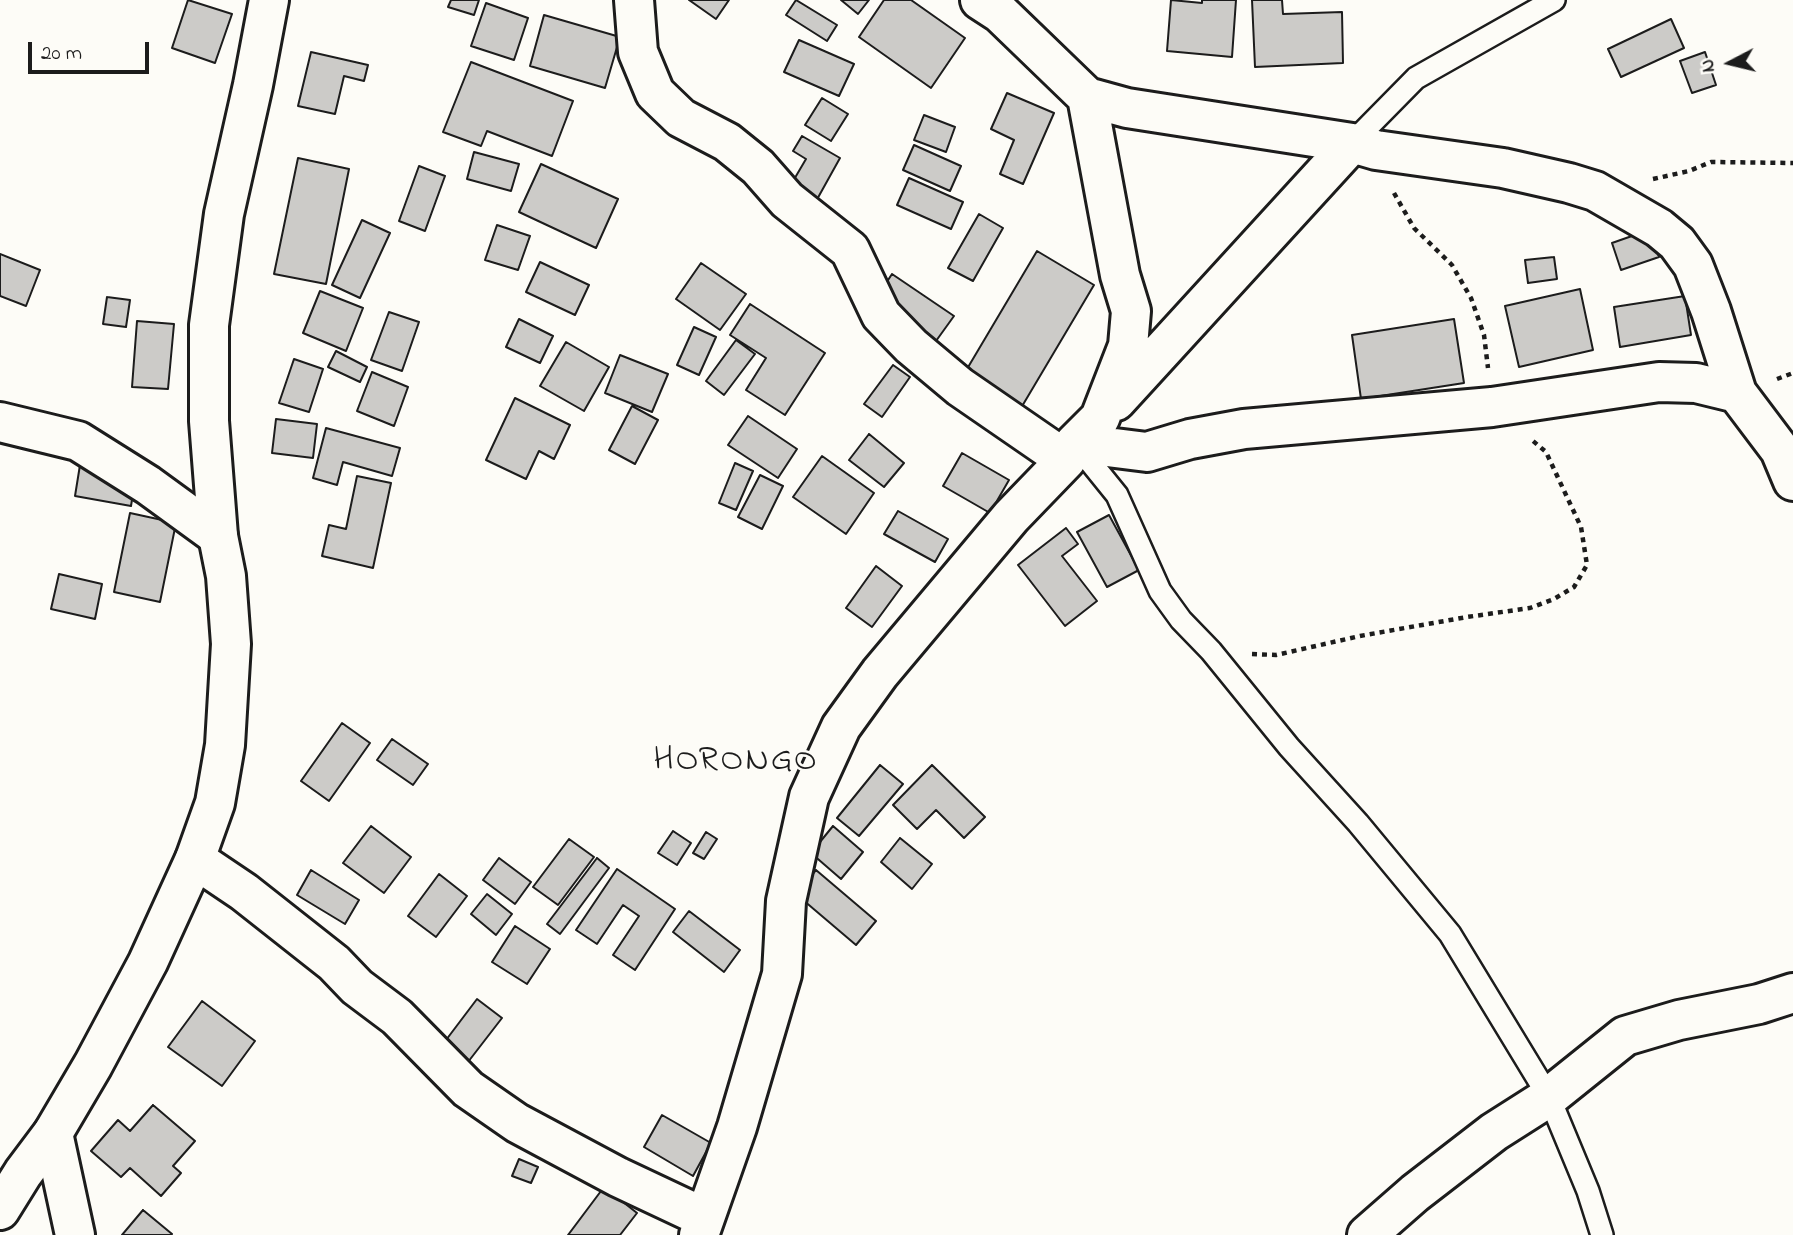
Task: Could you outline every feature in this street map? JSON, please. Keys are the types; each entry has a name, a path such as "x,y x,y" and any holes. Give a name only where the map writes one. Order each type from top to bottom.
{"street":[{"path":"0,1210 53,1133 148,962 195,859 215,803 225,745 231,644 226,576 218,536 209,421 209,325 224,214 269,0"},
{"path":"634,0 638,52 655,93 681,118 737,150 758,167 787,200 850,250 881,315 911,346 960,387 1081,440 1147,452 1190,439 1244,429 1492,407 1659,382 1696,383 1737,393"},
{"path":"980,0 1000,13 1087,97 1127,108 1503,168 1569,183 1595,191 1659,228 1677,243 1693,265 1737,393 1780,450 1793,481"},
{"path":"1081,440 1128,346 1130,311 1120,275 1087,97"},
{"path":"195,859 244,892 334,962 356,987 397,1017 468,1089 516,1124 618,1177 702,1226 737,1127 782,974 786,901 809,797 841,727 880,673 1002,527 1081,440 1364,146"},
{"path":"0,422 78,442 148,485 218,536"},
{"path":"1367,1235 1415,1193 1494,1132 1549,1097 1625,1036 1679,1020 1759,1004 1793,993"},
{"path":"53,1133 75,1235"}],"lane":[{"path":"1364,146 1416,78 1554,0"},
{"path":"1081,440 1117,495 1160,591 1181,620 1211,651 1289,747 1450,934 1549,1097 1588,1191 1602,1235"}],"path":[{"path":"1211,651 1276,656 1387,631 1530,608 1554,599 1574,587 1587,565 1581,527 1546,452 1492,407 1484,335 1471,298 1452,265 1413,228 1364,146"},
{"path":"1595,191 1689,171 1711,162 1793,163"}],"building":[{"path":"188,0 232,14 215,63 172,48"},
{"path":"451,0 479,0 474,15 448,7"},
{"path":"689,0 729,0 716,19"},
{"path":"796,0 837,25 827,41 786,15"},
{"path":"841,0 869,0 858,14"},
{"path":"884,0 911,0 965,38 931,88 859,37"},
{"path":"1171,0 1202,3 1202,0 1236,0 1232,57 1167,51"},
{"path":"1252,0 1282,0 1283,14 1342,12 1343,63 1255,67"},
{"path":"486,3 528,18 514,60 471,46"},
{"path":"544,15 620,37 605,88 530,66"},
{"path":"1671,19 1684,48 1621,77 1608,49"},
{"path":"799,40 854,64 839,96 784,72"},
{"path":"311,52 368,65 364,81 344,76 335,114 298,106"},
{"path":"1705,52 1716,85 1692,93 1680,61"},
{"path":"471,62 573,101 552,156 487,131 481,146 443,132"},
{"path":"1007,93 1054,113 1023,184 1000,174 1014,140 991,129"},
{"path":"822,98 848,114 831,141 805,125"},
{"path":"924,115 955,127 946,152 914,140"},
{"path":"802,136 840,158 815,203 789,188 806,159 793,151"},
{"path":"914,145 961,166 950,191 903,170"},
{"path":"474,152 519,164 511,191 467,179"},
{"path":"298,158 349,169 326,284 274,274"},
{"path":"541,164 618,199 596,248 519,212"},
{"path":"419,166 445,176 425,231 399,221"},
{"path":"909,178 963,202 951,229 897,205"},
{"path":"979,214 1003,228 973,281 948,268"},
{"path":"362,220 390,233 360,298 332,285"},
{"path":"497,225 530,236 518,270 485,260"},
{"path":"1649,230 1659,257 1621,270 1612,243"},
{"path":"1037,251 1094,285 1021,408 964,374"},
{"path":"0,254 40,270 26,306 0,296"},
{"path":"1554,257 1557,279 1528,283 1525,260"},
{"path":"540,262 589,285 575,315 526,292"},
{"path":"701,263 746,294 720,330 676,299"},
{"path":"892,274 954,316 936,341 875,300"},
{"path":"1580,289 1593,350 1519,367 1505,306"},
{"path":"320,291 363,308 346,351 303,333"},
{"path":"1685,296 1691,335 1620,347 1614,307"},
{"path":"107,297 130,300 126,327 103,324"},
{"path":"750,304 825,353 785,415 746,390 766,358 730,335"},
{"path":"389,312 419,322 402,371 371,360"},
{"path":"519,319 553,336 540,363 506,347"},
{"path":"1454,319 1464,383 1361,399 1352,335"},
{"path":"137,321 174,324 168,389 132,387"},
{"path":"694,327 716,337 699,375 677,365"},
{"path":"736,340 755,354 724,395 706,381"},
{"path":"566,342 609,367 584,411 540,386"},
{"path":"336,351 367,367 360,382 328,367"},
{"path":"620,355 668,374 652,412 605,393"},
{"path":"294,359 323,369 309,412 279,403"},
{"path":"893,365 910,377 882,417 864,404"},
{"path":"372,372 408,387 394,426 357,411"},
{"path":"515,398 570,425 554,459 539,451 526,479 486,460"},
{"path":"632,406 658,420 635,464 609,450"},
{"path":"748,416 797,449 778,478 728,445"},
{"path":"276,419 317,424 313,458 272,453"},
{"path":"326,428 400,448 392,476 343,462 337,485 313,478"},
{"path":"869,434 904,463 884,487 849,460"},
{"path":"962,453 1009,480 990,513 943,486"},
{"path":"822,456 874,493 846,534 793,497"},
{"path":"735,463 753,471 736,510 719,503"},
{"path":"80,465 136,475 131,506 75,496"},
{"path":"760,475 783,486 762,529 738,517"},
{"path":"357,476 391,483 373,568 322,556 329,525 346,529"},
{"path":"898,511 948,539 935,562 884,534"},
{"path":"130,513 176,523 160,602 114,592"},
{"path":"1109,515 1139,570 1107,587 1077,532"},
{"path":"1066,528 1078,544 1062,556 1097,601 1065,626 1018,565"},
{"path":"876,566 902,586 872,627 846,608"},
{"path":"59,574 102,584 95,619 51,609"},
{"path":"342,723 370,743 329,801 301,781"},
{"path":"392,739 428,764 413,785 377,760"},
{"path":"880,765 903,784 859,836 837,818"},
{"path":"932,765 985,817 964,838 936,810 917,829 893,805"},
{"path":"371,826 411,857 384,893 343,863"},
{"path":"833,826 863,852 841,879 811,853"},
{"path":"673,831 691,843 677,865 658,853"},
{"path":"706,832 717,839 704,859 693,853"},
{"path":"900,838 932,864 912,889 881,862"},
{"path":"569,839 594,857 558,905 533,887"},
{"path":"499,858 531,882 515,904 483,880"},
{"path":"597,858 609,868 560,934 547,924"},
{"path":"617,869 675,909 635,970 613,955 639,916 623,905 597,944 576,930"},
{"path":"311,870 359,900 345,924 297,895"},
{"path":"816,870 876,921 856,945 796,894"},
{"path":"439,874 467,896 436,937 408,916"},
{"path":"487,894 512,914 496,935 471,914"},
{"path":"689,911 740,950 724,972 673,932"},
{"path":"515,926 550,949 527,984 492,962"},
{"path":"477,999 502,1018 468,1062 443,1044"},
{"path":"202,1001 255,1041 222,1086 168,1047"},
{"path":"153,1105 195,1141 173,1166 181,1173 161,1196 130,1168 121,1177 91,1151 118,1120 130,1131"},
{"path":"662,1115 711,1143 693,1176 644,1147"},
{"path":"519,1159 538,1167 531,1183 512,1176"},
{"path":"604,1187 637,1213 620,1235 568,1235"},
{"path":"143,1210 172,1234 122,1235"}],"district":[{"name":"HORONGO","path":"736,763"}]}
